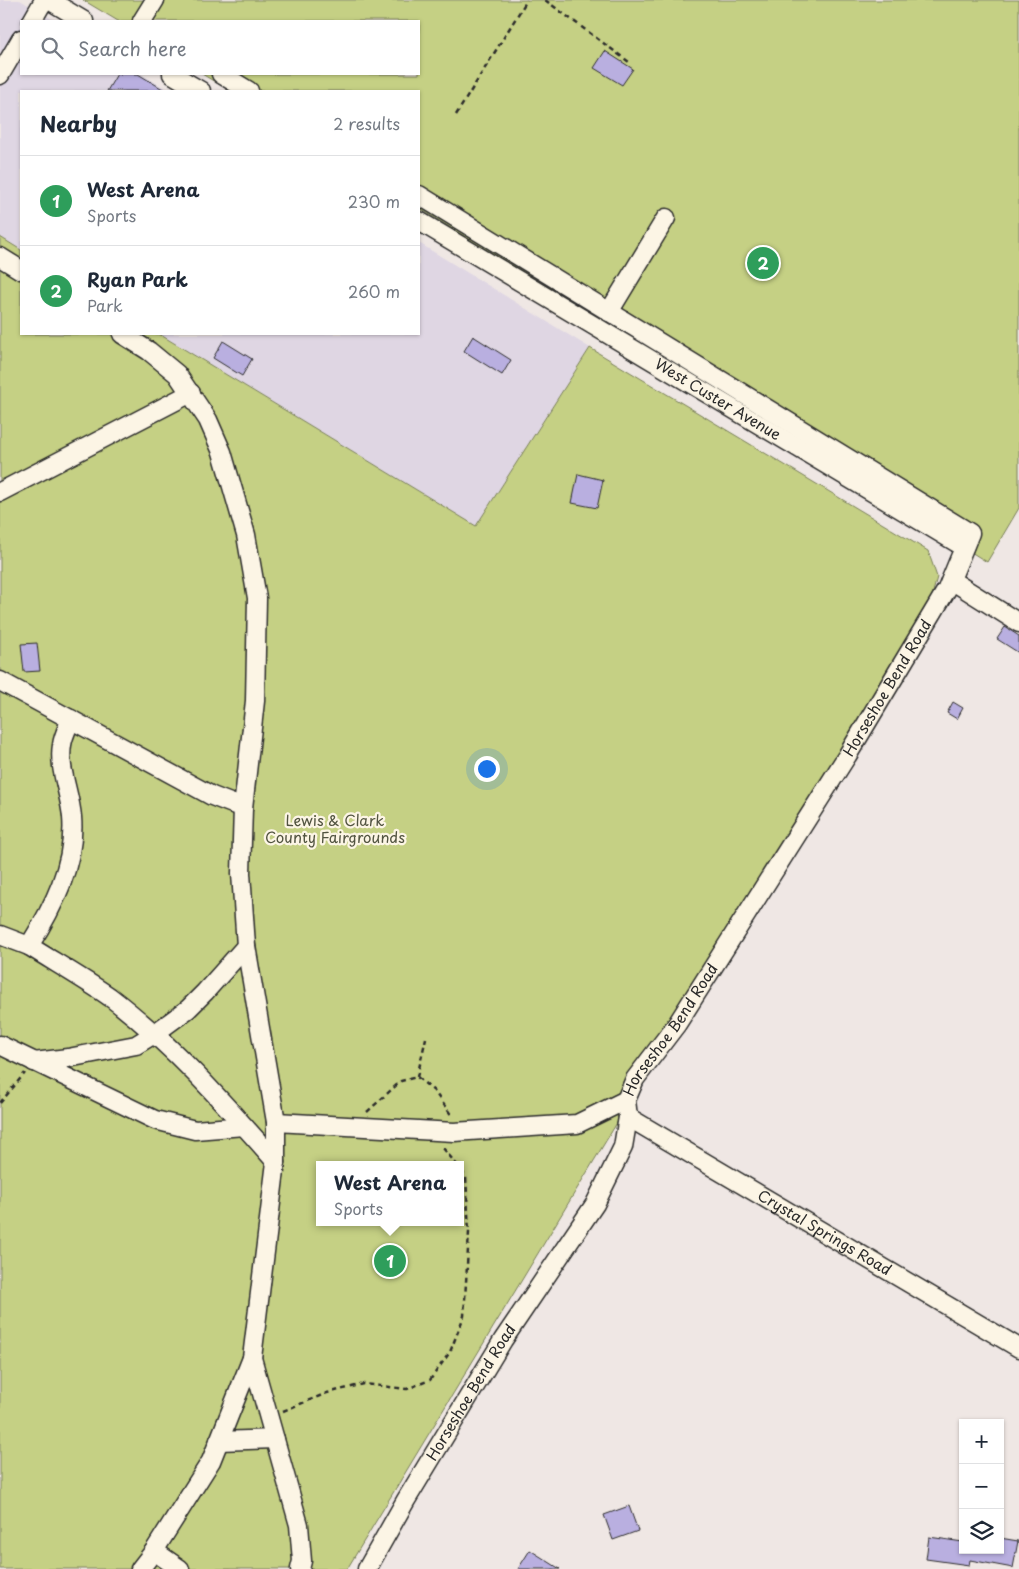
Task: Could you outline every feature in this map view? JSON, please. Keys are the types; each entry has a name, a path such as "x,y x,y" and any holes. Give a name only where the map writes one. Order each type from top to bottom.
{"street":[{"path":"33,20 44,0"},
{"path":"49,0 82,20"},
{"path":"143,20 155,0"},
{"path":"0,75 20,41"},
{"path":"174,75 199,90"},
{"path":"223,75 247,90"},
{"path":"420,196 970,534 951,580 1019,623"},
{"path":"609,312 666,218"},
{"name":"West Custer Avenue","path":"420,222 964,547"},
{"path":"0,257 20,269"},
{"path":"124,335 150,351 177,374 208,420 222,452 246,535 257,598 255,701 243,808 242,873 246,946 276,1122 276,1162 252,1358 211,1461 154,1551 140,1569"},
{"path":"0,492 191,393"},
{"name":"Horseshoe Bend Road","path":"367,1569 406,1500 503,1340 595,1204 623,1147 627,1109 635,1079 677,1024 847,756 951,580"},
{"path":"0,681 212,796 243,808"},
{"path":"29,946 65,876 72,839 72,817 62,763 62,745 71,719"},
{"path":"0,934 29,946 110,997 182,1059 276,1162"},
{"path":"34,1062 68,1058 136,1045 188,1009 246,946"},
{"path":"0,1045 154,1120 195,1130 244,1126"},
{"path":"276,1122 463,1131 577,1124 627,1109"},
{"name":"Crystal Springs Road","path":"627,1109 1019,1348"},
{"path":"252,1358 299,1525 302,1561 300,1569"},
{"path":"219,1441 275,1439"},
{"path":"154,1551 180,1569"}],"path":[{"path":"456,115 527,0"},
{"path":"545,0 629,62"},
{"path":"417,1077 426,1038"},
{"path":"0,1103 34,1062"},
{"path":"351,1126 401,1081 417,1077"},
{"path":"417,1077 434,1091 463,1131"},
{"path":"269,1417 328,1392 364,1384 407,1388 430,1380 450,1352 464,1316 468,1232 466,1177 464,1174"}],"shaded area":[{"path":"0,0 20,0 53,20 20,20 20,75 143,75 168,90 20,90 20,249 0,237"},
{"path":"420,244 590,348 476,526 161,335 420,335"}],"green space":[{"path":"83,0 1019,0 1019,508 987,562 420,209 420,90 228,90 204,75 420,75 420,20 116,20"},
{"name":"Lewis & Clark County Fairgrounds","path":"0,237 20,249 20,335 161,335 476,526 590,348 928,551 937,577 929,607 347,1569 0,1569"}],"building":[{"path":"605,51 633,69 622,85 594,68"},
{"path":"116,75 140,75 164,90 108,90"},
{"path":"473,336 511,360 502,375 464,351"},
{"path":"223,341 252,359 242,376 213,358"},
{"path":"578,474 603,480 597,508 572,503"},
{"path":"1005,627 1019,636 1019,653 997,639"},
{"path":"37,643 40,671 24,672 21,644"},
{"path":"953,702 963,708 957,719 947,713"},
{"path":"629,1506 638,1531 613,1540 604,1515"},
{"path":"929,1537 959,1541 959,1554 1004,1554 1004,1539 1018,1541 1013,1568 970,1560 969,1565 926,1559"},
{"path":"530,1550 560,1569 518,1569"}],"place":[{"name":"Ryan Park","path":"763,263"},
{"name":"West Arena","path":"390,1261"}]}
